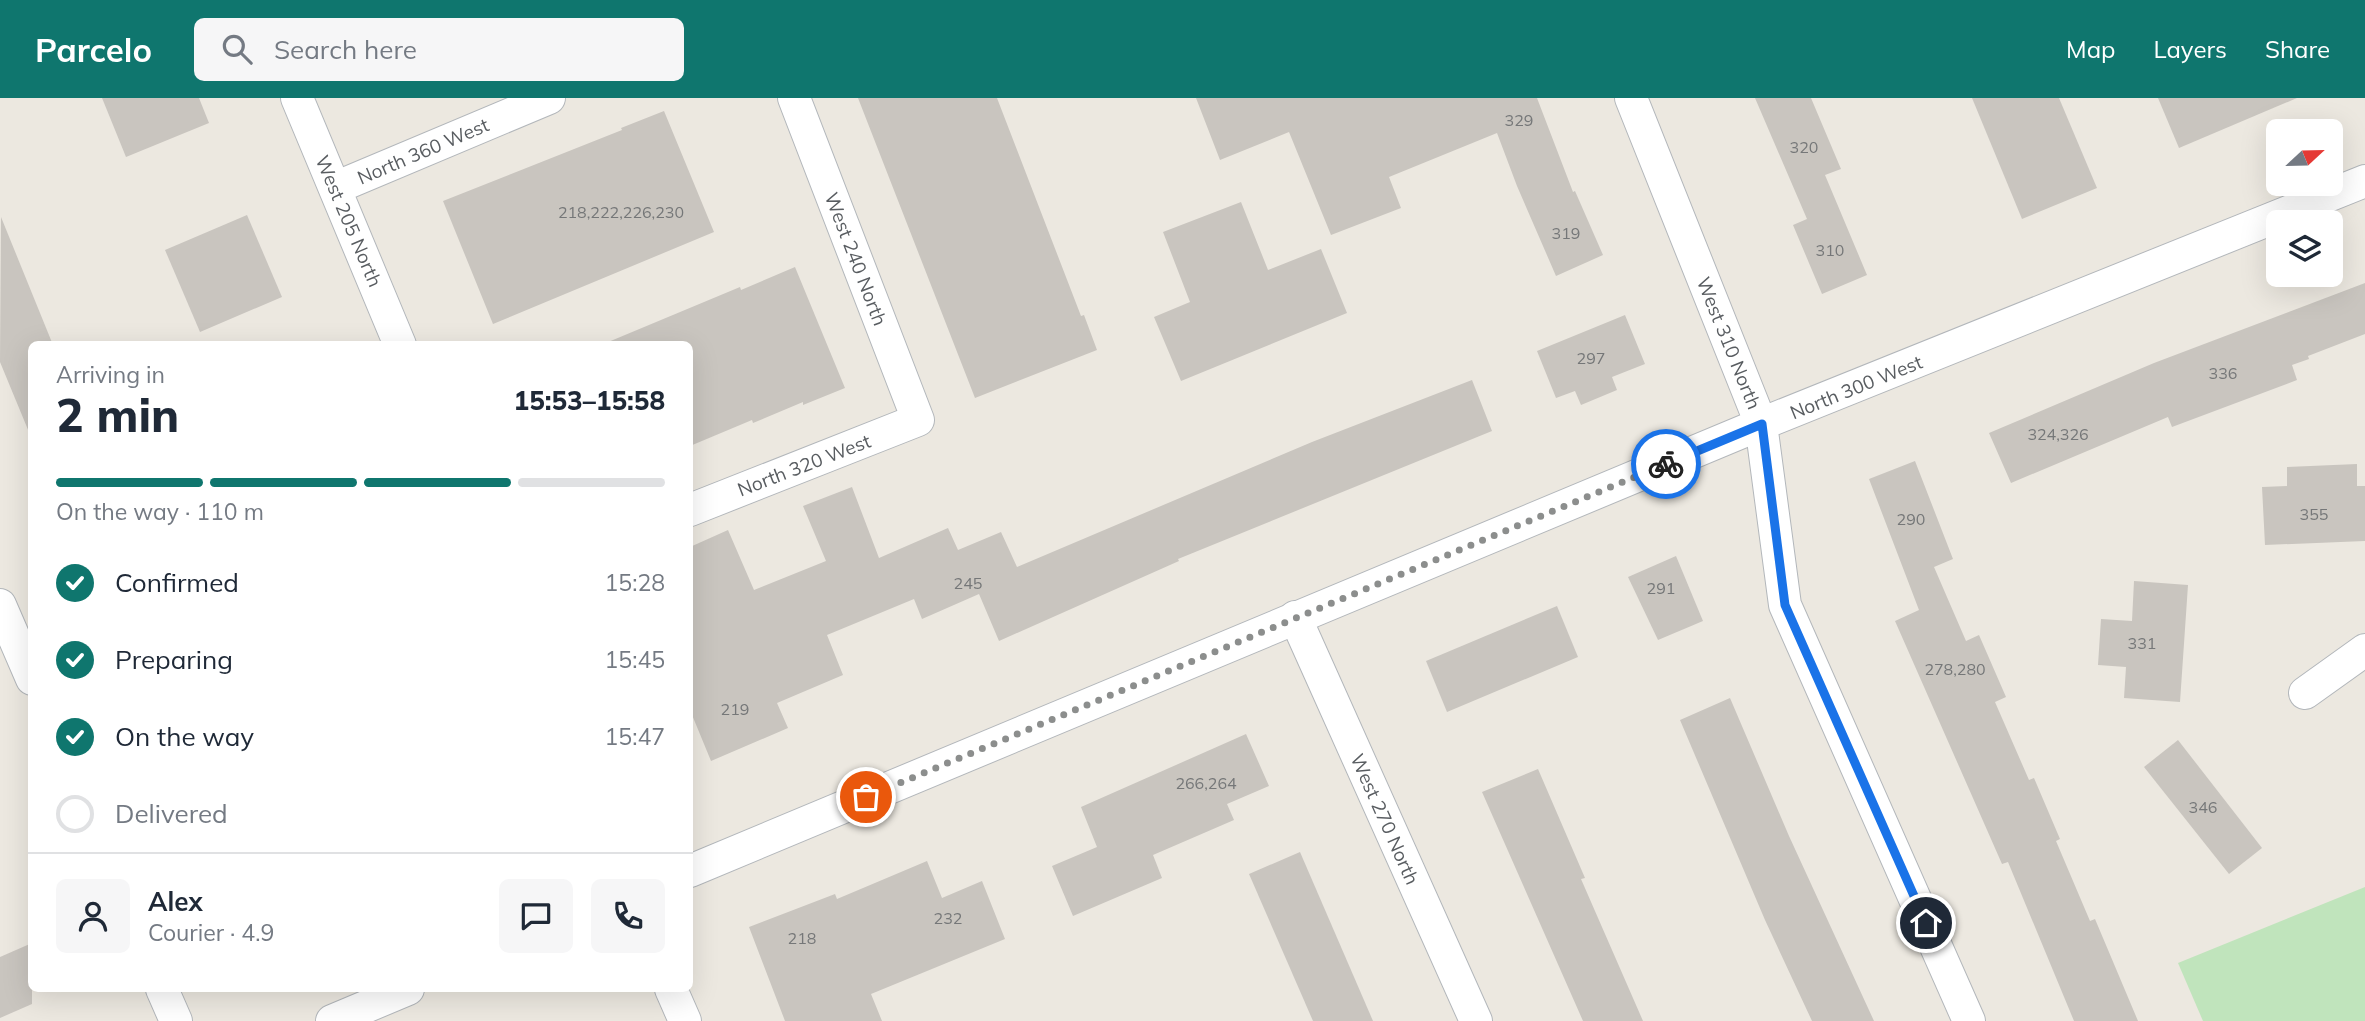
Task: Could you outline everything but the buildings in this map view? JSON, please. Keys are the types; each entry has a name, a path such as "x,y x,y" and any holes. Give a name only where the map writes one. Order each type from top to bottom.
{"street":[{"name":"West 205 North","path":"297,98 398,341"},
{"name":"North 360 West","path":"335,188 549,98"},
{"name":"West 240 North","path":"794,98 918,420"},
{"name":"West 310 North","path":"1631,98 1762,424 1785,605 1969,1021"},
{"name":"North 300 West","path":"693,870 1762,424 2365,181"},
{"name":"North 320 West","path":"693,509 918,420"},
{"path":"0,605 28,670"},
{"name":"West 270 North","path":"1295,617 1476,1021"},
{"path":"2305,693 2365,650"},
{"path":"163,992 176,1021"},
{"path":"332,1021 401,992"},
{"path":"672,992 685,1021"}],"green space":[{"path":"2365,887 2365,1021 2203,1021 2178,963"}],"way so far":[{"path":"866,797 1666,464"}],"route":[{"path":"1666,464 1762,424 1785,605 1926,923"}]}
